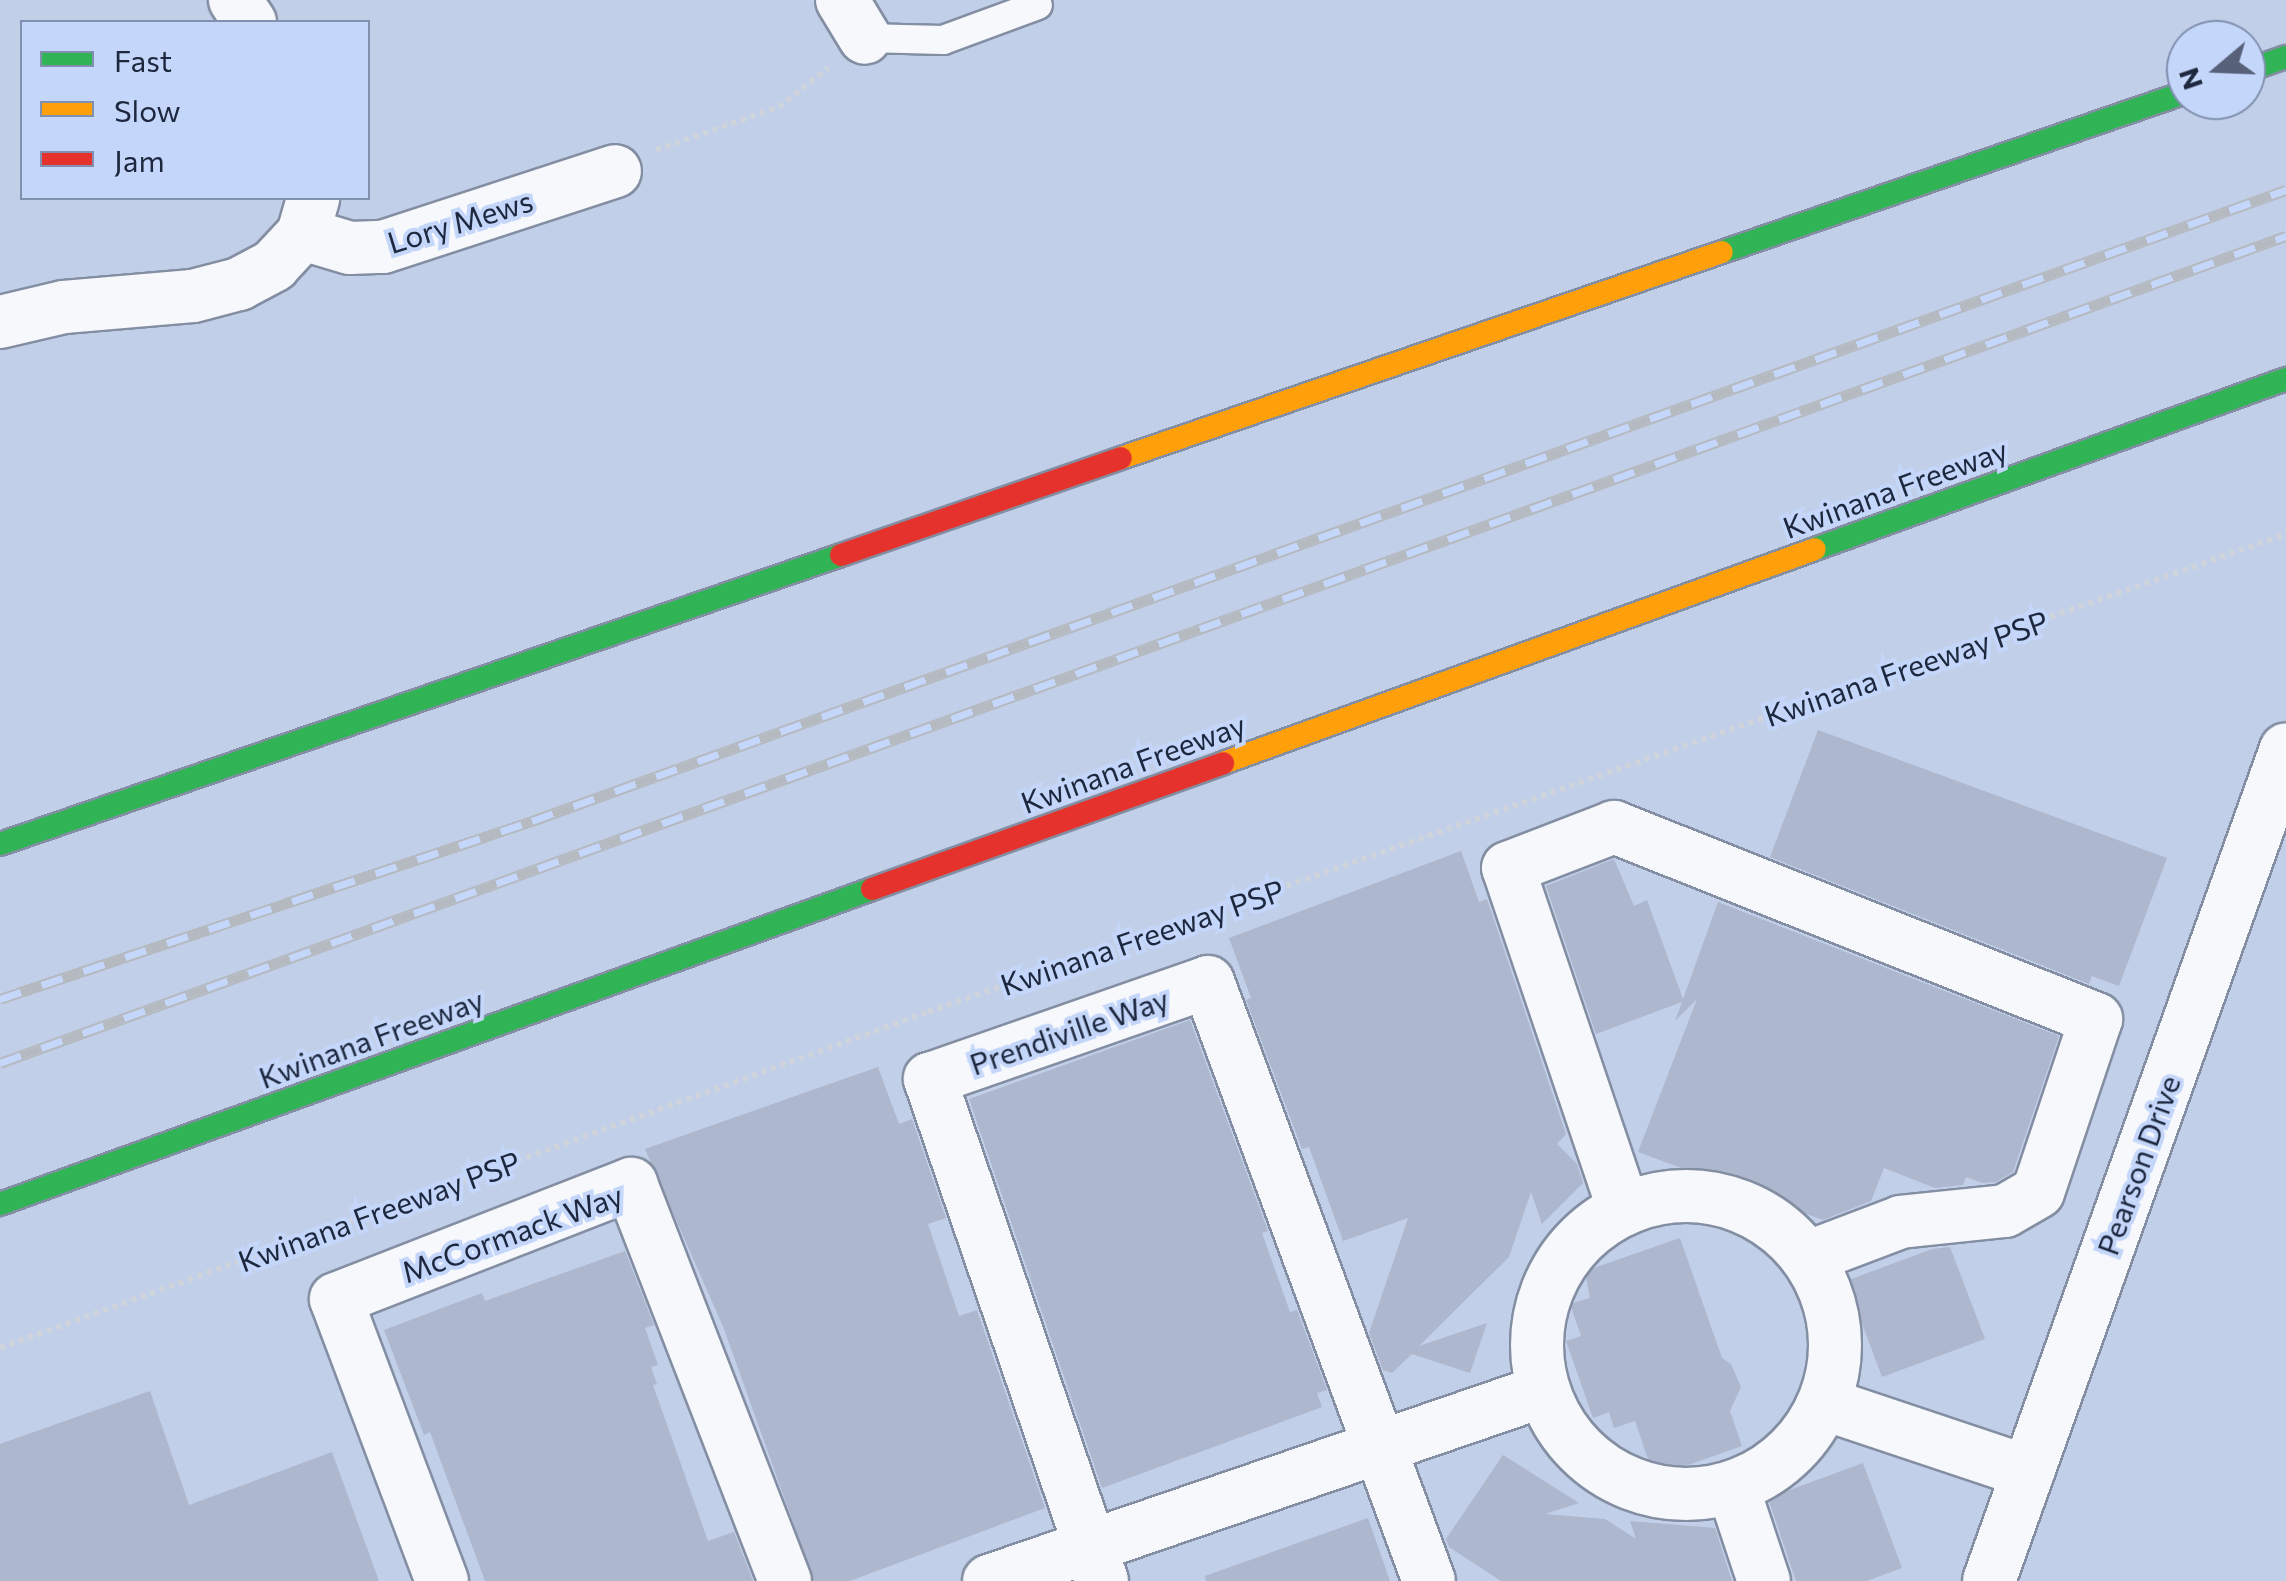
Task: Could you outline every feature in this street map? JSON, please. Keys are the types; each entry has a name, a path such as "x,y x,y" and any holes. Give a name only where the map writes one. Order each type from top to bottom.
{"highway":[{"path":"0,844 2166,99"},
{"name":"Kwinana Freeway","path":"0,1204 2286,380"}],"street":[{"name":"Lory Mews","path":"308,216 350,248 383,247 616,171"},
{"path":"0,322 64,308 192,296 238,284 274,265 308,216"},
{"name":"Pearson Drive","path":"1989,1581 2286,749"},
{"path":"1623,1208 1508,868 1614,826 2096,1019 2038,1192 2005,1211 1902,1222 1809,1257"},
{"name":"Prendiville Way","path":"1095,1564 930,1080 1208,982 1379,1444"},
{"name":"McCormack Way","path":"442,1581 336,1298 631,1184 785,1581"},
{"path":"1674,1194 1725,1199 1772,1221 1809,1257 1831,1303 1836,1354 1825,1404 1803,1441 1771,1470 1732,1488 1686,1496 1639,1488 1598,1466 1565,1433 1543,1391 1536,1348 1542,1304 1559,1264 1587,1231 1623,1208 1674,1194"},
{"path":"989,1581 1095,1564 1379,1444 1543,1391"},
{"path":"1825,1404 2028,1472"},
{"path":"1379,1444 1429,1581"},
{"path":"1732,1488 1764,1581"}],"lane":[{"path":"854,19 944,40 1038,4"}],"path":[{"path":"616,171 676,139 779,107 854,19"},
{"name":"Kwinana Freeway PSP","path":"0,1348 928,1012 2286,534"}],"building":[{"path":"1818,730 2167,858 2119,986 2092,976 2089,984 1770,857"},
{"path":"1461,851 1479,902 1487,899 1566,1134 1557,1144 1577,1164 1583,1183 1542,1224 1531,1192 1509,1257 1419,1346 1487,1323 1470,1373 1412,1354 1392,1373 1383,1370 1369,1333 1408,1218 1343,1241 1309,1147 1302,1149 1246,1000 1251,998 1229,938"},
{"path":"1614,859 1634,906 1647,900 1683,999 1718,902 2059,1036 2013,1172 1996,1182 1982,1183 1966,1177 1963,1185 1935,1188 1884,1168 1871,1201 1823,1220 1638,1152 1697,999 1675,1021 1682,1002 1596,1034 1546,886"},
{"path":"1190,1020 1268,1231 1262,1233 1290,1312 1297,1310 1327,1390 1317,1393 1322,1407 1102,1488 969,1099"},
{"path":"878,1067 899,1124 912,1119 946,1218 928,1224 959,1316 977,1310 1045,1508 850,1581 814,1581 724,1329 645,1149"},
{"path":"1680,1238 1722,1358 1731,1364 1741,1387 1730,1411 1742,1446 1654,1477 1635,1421 1614,1428 1609,1412 1593,1418 1566,1341 1581,1336 1570,1304 1590,1298 1585,1271"},
{"path":"1950,1247 1985,1339 1882,1377 1846,1281 1932,1249"},
{"path":"625,1251 654,1325 645,1328 658,1365 651,1367 657,1384 653,1385 708,1541 734,1532 753,1581 485,1581 430,1432 424,1435 384,1330 482,1293 485,1301"},
{"path":"150,1391 189,1505 332,1452 379,1581 0,1581 0,1444"},
{"path":"1503,1455 1579,1503 1545,1514 1605,1519 1636,1539 1630,1521 1715,1528 1732,1581 1501,1581 1449,1547 1446,1539"},
{"path":"1863,1463 1902,1568 1867,1581 1796,1581 1768,1498"},
{"path":"1368,1518 1390,1581 1206,1581 1205,1576"}],"railway":[{"path":"0,999 532,821 2286,190"},
{"path":"0,1063 2286,236"}],"traffic: fast":[{"path":"2266,64 2286,57"},
{"path":"1722,252 2166,99"},
{"path":"1815,549 2286,379"},
{"path":"0,844 841,555"},
{"path":"0,1204 872,889"}],"traffic: slow":[{"path":"1121,458 1722,252"},
{"path":"1223,763 1815,549"}],"traffic: jam":[{"path":"841,555 1121,458"},
{"path":"872,889 1223,763"}]}
